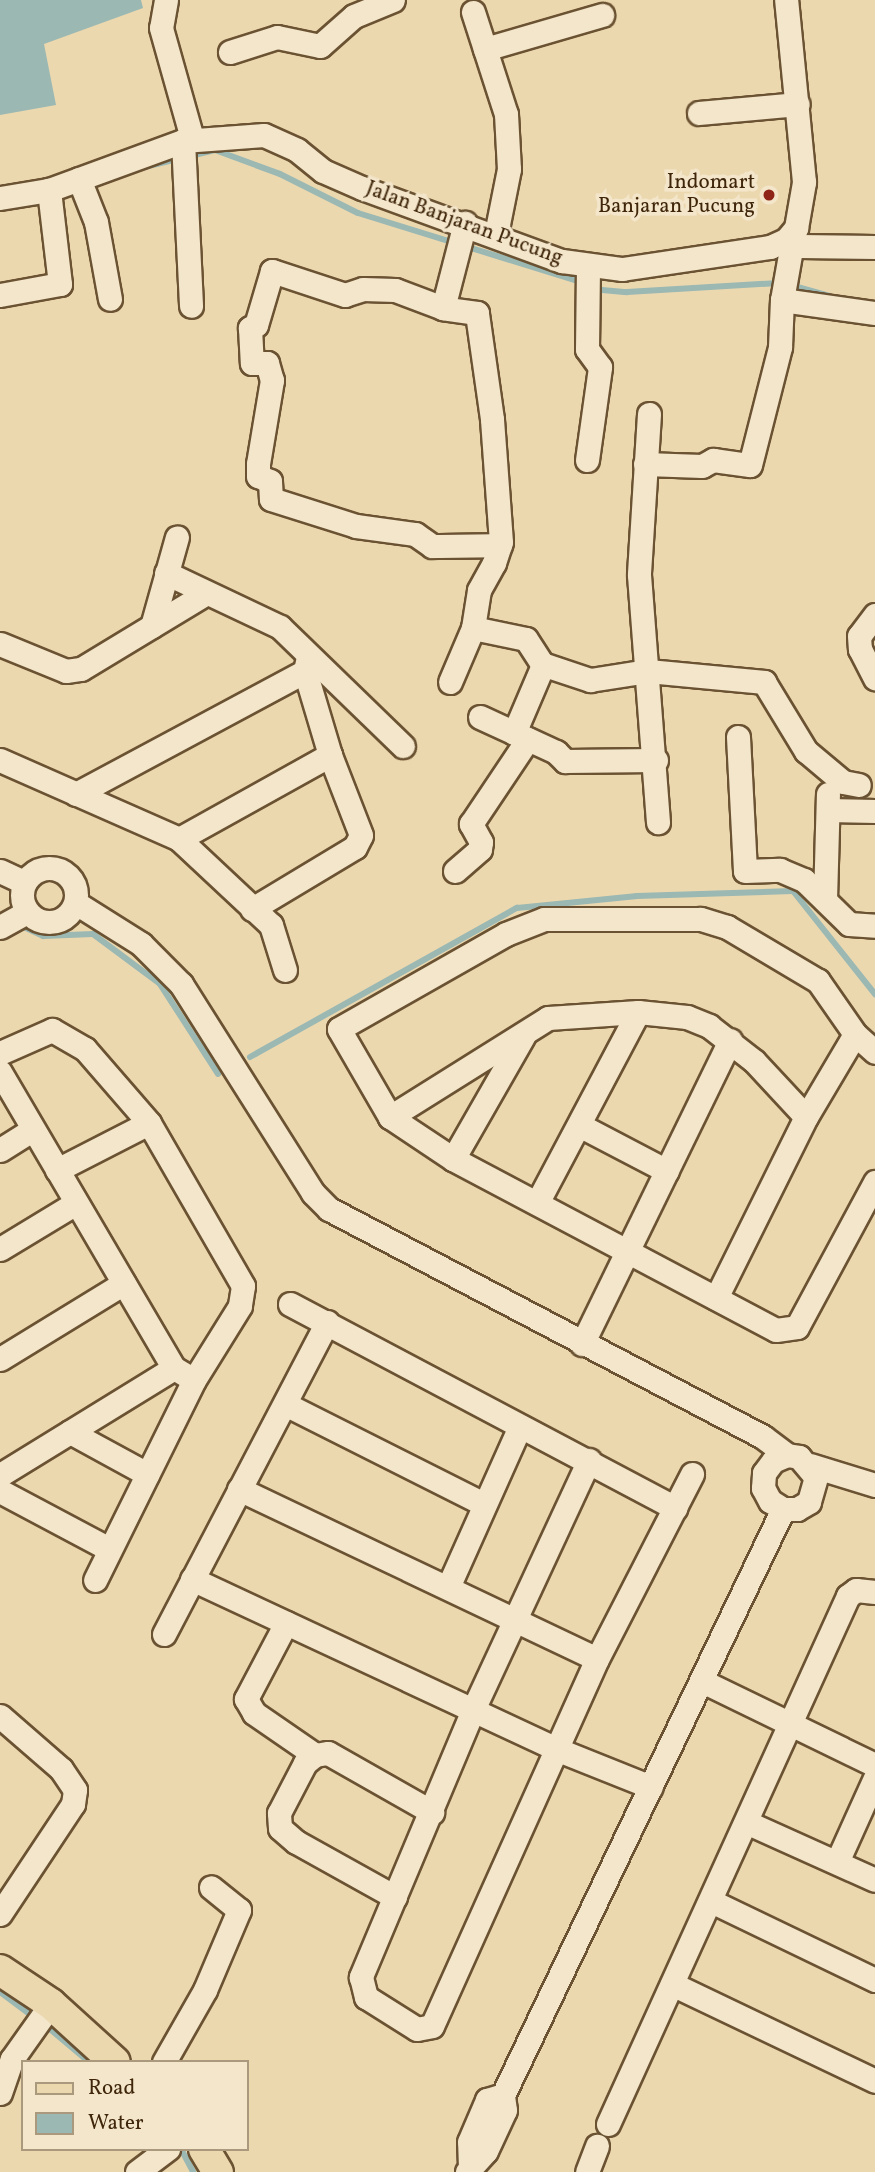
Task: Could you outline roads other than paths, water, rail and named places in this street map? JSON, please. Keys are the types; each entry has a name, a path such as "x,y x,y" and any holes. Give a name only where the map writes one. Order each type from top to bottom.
{"main road":[{"path":"0,1970 113,2060"},
{"path":"205,2151 218,2172"}],"street":[{"path":"166,0 161,28 186,149 191,306"},
{"path":"230,51 277,37 320,46 354,16 393,0"},
{"path":"645,464 702,466 713,460 750,465 780,347 789,242 803,203 797,104 786,0"},
{"path":"473,12 506,114 509,169 496,234"},
{"path":"485,49 602,15"},
{"path":"699,113 797,104"},
{"name":"Jalan Banjaran Pucung","path":"0,198 50,198 186,149 273,138 323,171 562,261 587,281 622,269 740,254 789,242 875,247"},
{"path":"82,185 110,299"},
{"path":"0,295 60,284 50,198"},
{"path":"443,308 465,223"},
{"path":"450,682 473,628 479,590 500,545 492,419 477,313 443,308 395,290 363,289 345,295 272,271 256,325 250,328 251,363 267,363 272,380 258,476 271,481 271,499 355,526 415,534 432,547 500,545"},
{"path":"587,281 588,354 600,367 587,460"},
{"path":"784,290 875,313"},
{"path":"649,414 639,575 656,760 658,822"},
{"path":"152,626 177,537"},
{"path":"166,573 205,594 280,627 307,664 403,746"},
{"path":"0,644 66,671 81,669 205,594"},
{"path":"875,615 859,636 860,649 875,678"},
{"path":"473,628 526,639 543,665 590,680 648,671 764,682 806,751 843,782 859,785"},
{"path":"252,909 355,847 361,835 359,824 330,755 307,664"},
{"path":"76,794 307,664"},
{"path":"454,871 480,849 481,842 471,824 521,736 543,665"},
{"path":"480,717 572,763 656,760"},
{"path":"738,737 745,871 780,870 804,880 849,924 875,926"},
{"path":"179,839 330,755"},
{"path":"0,760 179,839 277,932 285,970"},
{"path":"825,901 828,802 875,811"},
{"path":"46,867 60,869 77,890 76,903 68,916 54,923 39,922 27,912 21,897 24,882 46,867"},
{"path":"0,871 24,882"},
{"path":"76,903 141,944 181,984 313,1193 329,1209 763,1437 787,1455 875,1485"},
{"path":"0,927 27,912"},
{"path":"875,1052 855,1034 818,981 714,921 544,919 506,934 339,1028 390,1117 453,1159 776,1330 797,1327 875,1182"},
{"path":"537,1203 638,1012"},
{"path":"390,1117 558,1016 638,1012 687,1017 730,1040 806,1116"},
{"path":"0,1053 52,1030 67,1035 85,1049 149,1123 243,1286 240,1306 194,1380 95,1580"},
{"path":"716,1298 806,1116 855,1034"},
{"path":"453,1159 524,1035"},
{"path":"582,1344 730,1040"},
{"path":"0,1072 174,1368 194,1380"},
{"path":"57,1170 149,1123"},
{"path":"579,1125 667,1171"},
{"path":"0,1150 32,1130"},
{"path":"0,1249 76,1203"},
{"path":"0,1359 124,1283"},
{"path":"290,1304 676,1508"},
{"path":"164,1634 327,1322"},
{"path":"0,1475 174,1368"},
{"path":"285,1404 484,1504"},
{"path":"449,1586 520,1426"},
{"path":"70,1432 147,1474"},
{"path":"787,1455 773,1461 764,1473 763,1488 770,1501 783,1509 809,1502 816,1477 810,1465"},
{"path":"589,1461 473,1710 361,1977 361,1988 366,1997 425,2030 432,2026 597,1659 692,1474"},
{"path":"239,1489 449,1586 597,1659"},
{"path":"0,1491 109,1549"},
{"path":"469,2169 486,2151 505,2110 503,2095 783,1509"},
{"path":"192,1580 556,1749 651,1787"},
{"path":"608,2124 713,1902 787,1726 848,1595 856,1590 875,1592"},
{"path":"286,1623 247,1699 254,1713 315,1755"},
{"path":"702,1681 787,1726 875,1765"},
{"path":"0,1716 61,1769 75,1790 73,1804 0,1914"},
{"path":"395,1897 296,1842 280,1828 279,1813 305,1763 315,1755 328,1753 432,1812"},
{"path":"837,1862 875,1778"},
{"path":"746,1822 875,1880"},
{"path":"165,2060 205,1990 238,1915 236,1904 211,1887"},
{"path":"713,1902 875,1980"},
{"path":"672,1984 875,2081"},
{"path":"0,2093 12,2059 48,2007"},
{"path":"587,2172 597,2146"},
{"path":"137,2172 165,2151"}],"water":[{"path":"0,0 141,0 143,8 44,44 56,105 0,115"}],"waterway":[{"path":"140,168 215,150 280,174 358,213 581,282"},
{"path":"591,289 627,292 779,283"},
{"path":"790,285 830,296"},
{"path":"250,1057 517,908 637,896 793,891 875,994"},
{"path":"26,928 43,936 93,934 160,984 218,1074"},
{"path":"0,1992 35,2018"},
{"path":"44,2024 87,2060"},
{"path":"182,2151 193,2172"}],"place":[{"name":"Indomart Banjaran Pucung","path":"769,195"}]}
